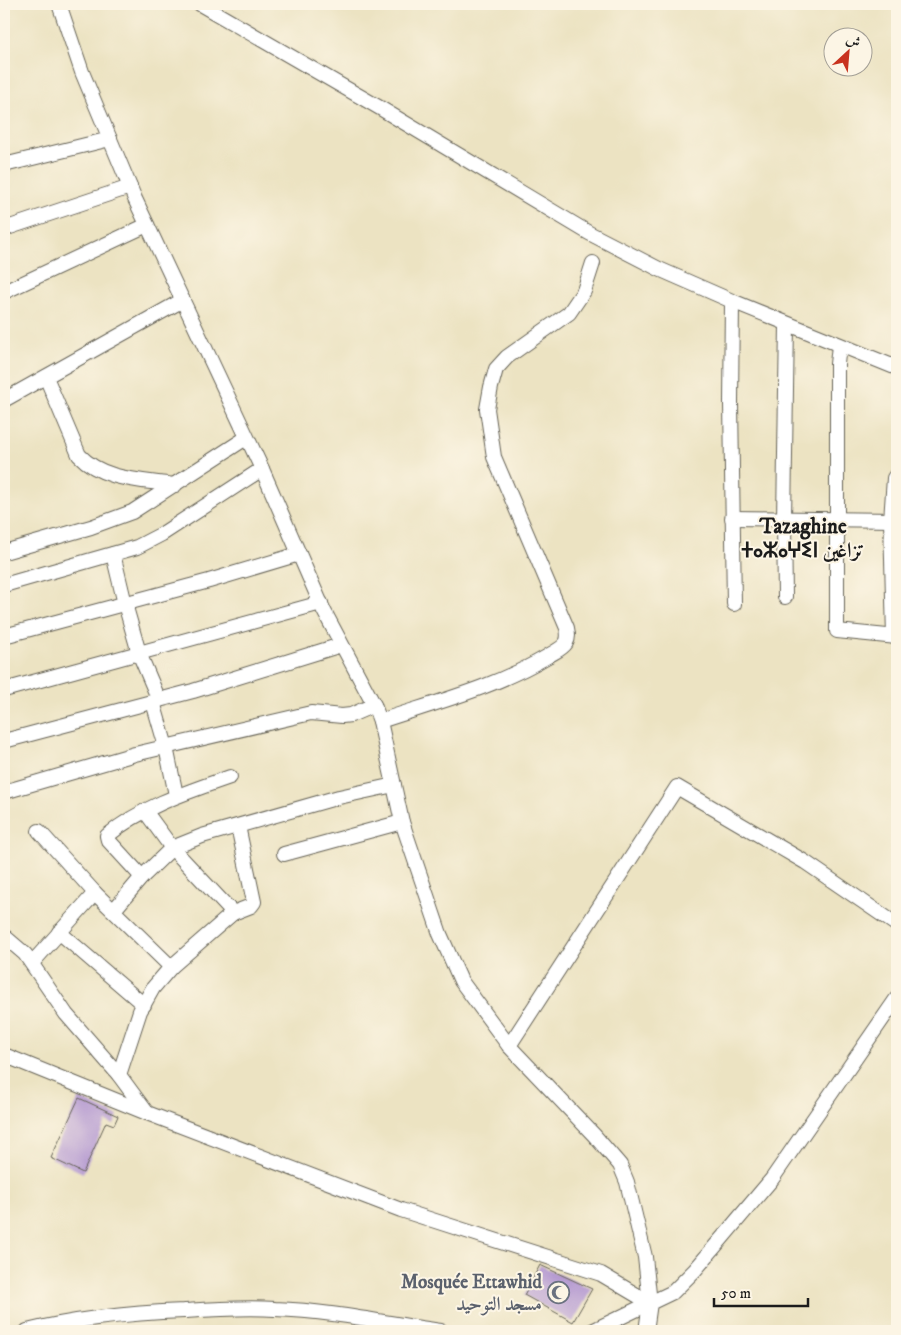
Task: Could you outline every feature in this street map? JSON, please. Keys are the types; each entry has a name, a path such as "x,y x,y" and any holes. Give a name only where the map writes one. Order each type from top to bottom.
{"street":[{"path":"59,4 82,72 147,225 262,469 321,603 341,645 374,705 380,721 402,822 440,934 461,981 508,1046 594,1135 620,1165 627,1182 645,1257 650,1303 646,1331"},
{"path":"200,4 380,108 589,233 660,269 732,301 897,368"},
{"path":"4,165 110,138"},
{"path":"4,229 130,187"},
{"path":"4,292 147,225"},
{"path":"380,721 475,690 523,670 561,648 566,642 568,636 567,628 494,457 487,409 490,387 496,369 507,357 569,313 584,291 593,263"},
{"path":"4,400 183,300"},
{"path":"732,301 734,604"},
{"path":"785,597 784,520 787,324"},
{"path":"839,345 837,364 837,631 895,637 894,478 897,474"},
{"path":"46,377 79,455 86,463 110,475 175,484"},
{"path":"4,552 132,512 246,438"},
{"path":"4,585 137,547 152,540 262,469"},
{"path":"732,518 894,520"},
{"path":"112,554 124,604 156,701 176,796"},
{"path":"4,636 298,554"},
{"path":"4,690 321,603"},
{"path":"4,741 193,691 341,645"},
{"path":"4,792 135,754 312,713 351,715 374,705"},
{"path":"142,877 107,838 109,834 145,811 176,796 230,777"},
{"path":"114,910 142,877 172,848 202,836 340,797 394,785"},
{"path":"508,1046 677,787 805,862 897,925"},
{"path":"145,811 172,848 233,913"},
{"path":"284,854 402,822"},
{"path":"119,1075 137,1020 153,988 171,968 233,913 251,906 254,902 238,826"},
{"path":"39,831 95,893 171,968"},
{"path":"32,963 95,893"},
{"path":"59,932 144,1005"},
{"path":"4,936 16,945 32,963 66,1014 119,1075 147,1113"},
{"path":"592,1331 673,1292 696,1270 772,1178 897,998"},
{"path":"4,1055 147,1113 401,1210 602,1274 650,1303"},
{"path":"27,1331 129,1314 229,1308 277,1309 331,1314 441,1331"}],"building":[{"path":"79,1098 118,1116 114,1125 106,1122 83,1173 51,1158"},
{"name":"Mosquée Ettawhid مسجد التوحيد","path":"540,1265 592,1289 573,1322 524,1295"}],"place":[{"name":"Mosquée Ettawhid مسجد التوحيد","path":"558,1292"}],"district":[{"name":"Tazaghine ⵜⴰⵣⴰⵖⵉⵏ تزاغين","path":"803,538"}]}
